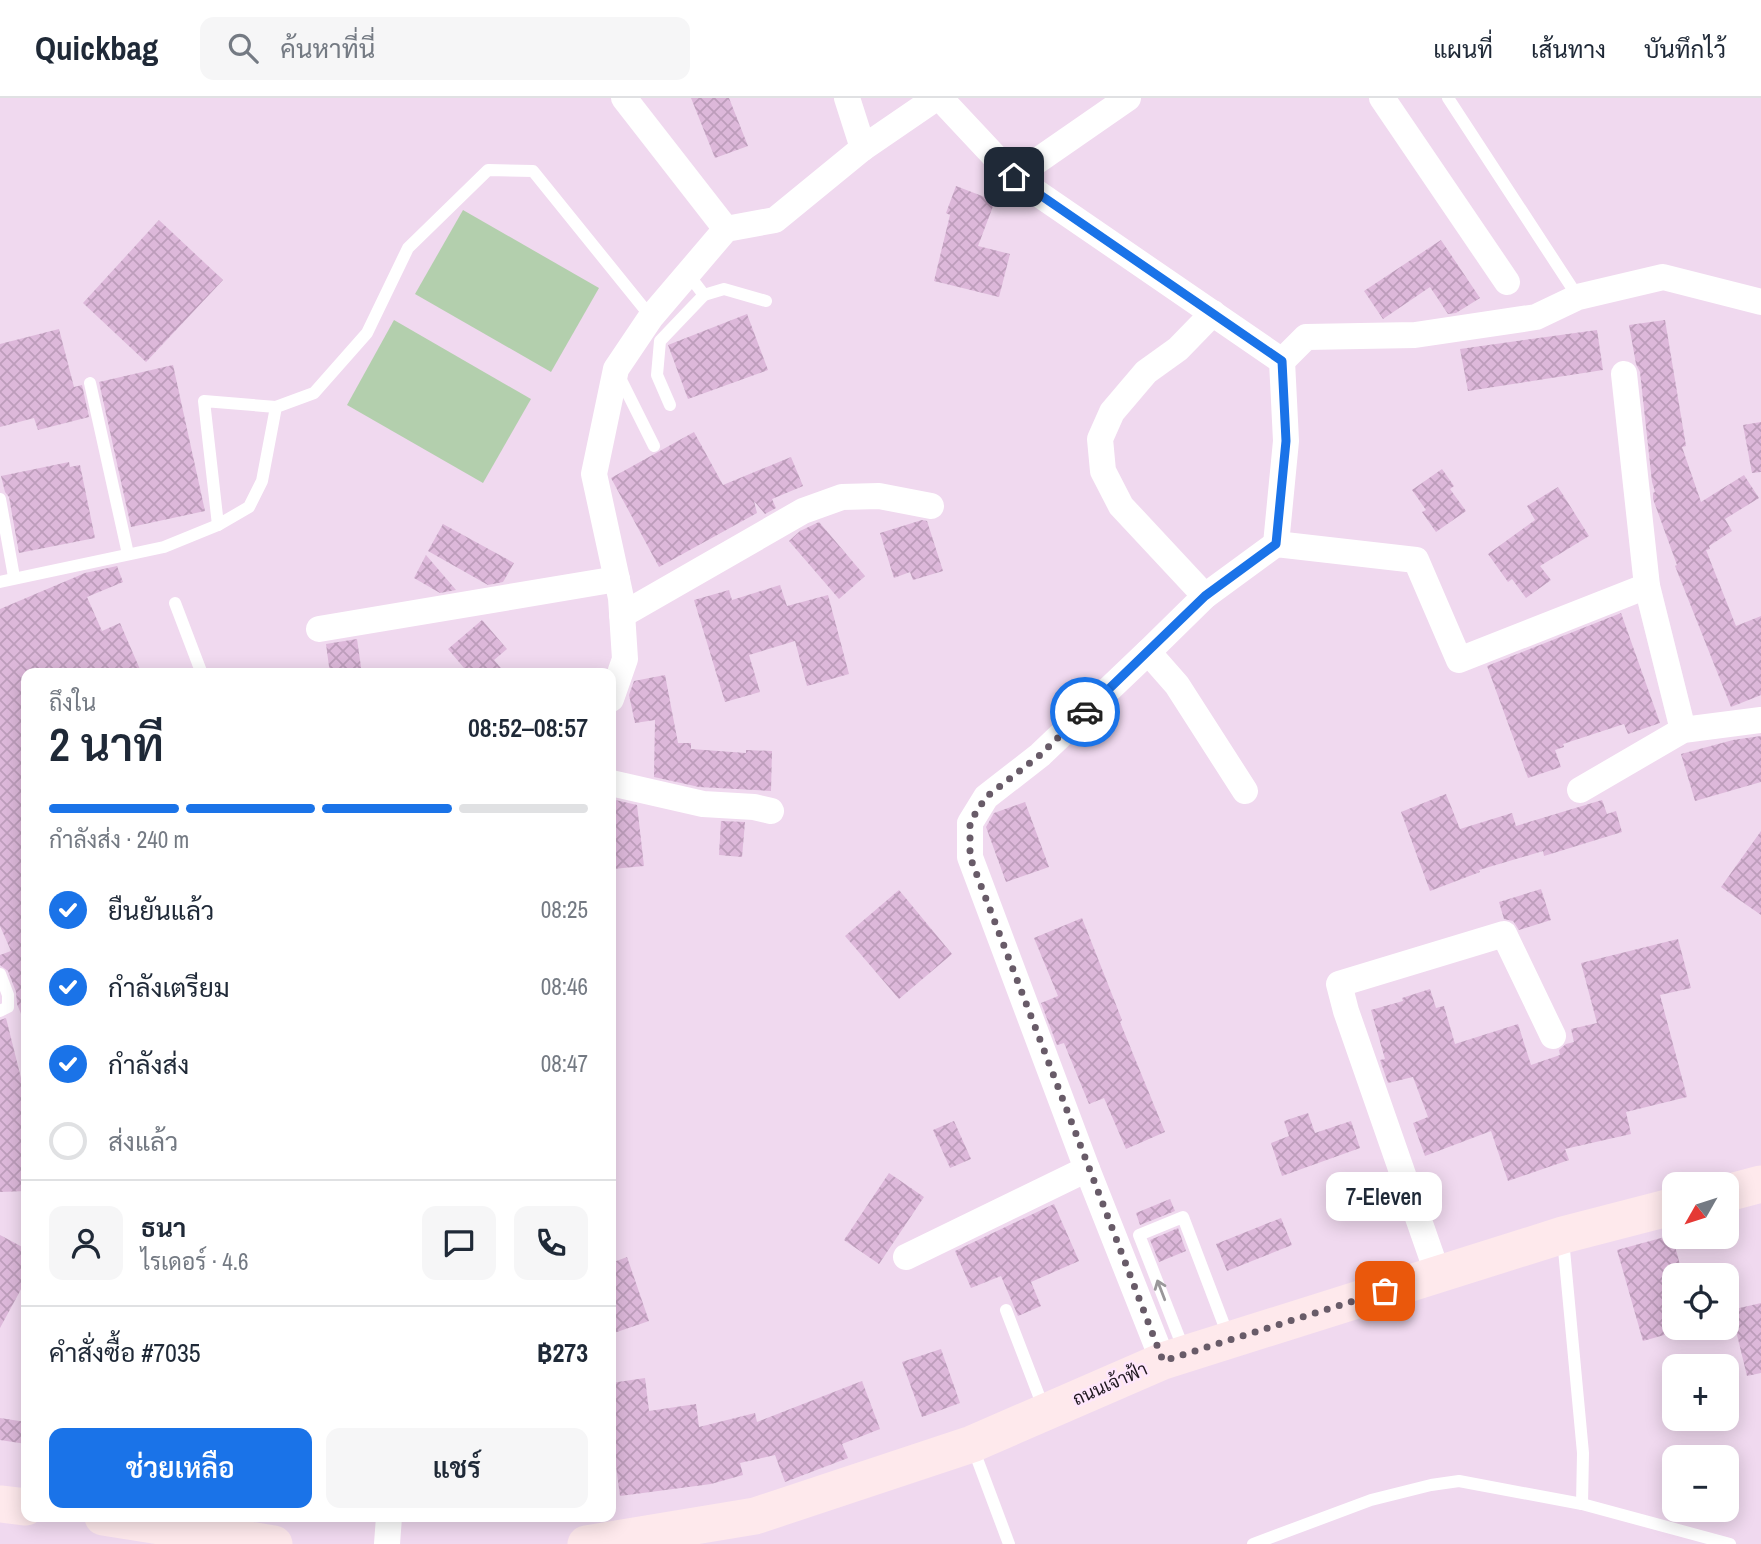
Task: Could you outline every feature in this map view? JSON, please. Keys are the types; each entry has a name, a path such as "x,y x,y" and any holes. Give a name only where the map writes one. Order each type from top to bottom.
{"main road":[{"path":"1740,1190 1761,1184"},
{"name":"ถนนเจ้าฟ้า","path":"600,1534 755,1516 972,1444 1174,1358 1563,1235 1662,1209"},
{"path":"0,1504 21,1506"},
{"path":"120,1522 141,1528 274,1544"}],"street":[{"path":"624,98 726,229"},
{"path":"847,98 863,148"},
{"path":"726,229 775,220 863,148 938,98 1014,177 1282,361"},
{"path":"1014,177 1128,98"},
{"path":"1382,98 1507,282"},
{"path":"616,685 625,659 622,615 617,579 594,474 616,369 651,317 696,284 726,229"},
{"path":"1276,544 1286,441 1282,361 1306,337 1415,335 1536,317 1578,297 1664,276 1761,302"},
{"path":"1205,596 1121,506 1103,471 1100,439 1112,412 1146,372 1178,349 1213,313"},
{"path":"1623,374 1647,586 1683,730"},
{"path":"622,615 803,511 842,498 879,496 930,506"},
{"path":"1174,1358 1087,1169 970,857 970,822 986,797 1040,755 1205,596 1276,544 1416,560 1459,660 1647,586"},
{"path":"319,629 617,579"},
{"path":"1148,652 1177,685 1245,791"},
{"path":"1580,790 1683,730 1761,720"},
{"path":"616,784 703,804 754,807 771,811"},
{"path":"1437,1275 1339,984 1504,934 1553,1035"},
{"path":"906,1257 1087,1169"},
{"path":"387,1544 389,1522"}],"lane":[{"path":"1448,98 1578,297"},
{"path":"218,524 204,401 276,407 314,393 367,333 408,248 488,170 533,171 651,317"},
{"path":"670,405 657,376 660,341 696,284 766,301"},
{"path":"616,369 653,446"},
{"path":"90,383 128,554"},
{"path":"0,582 164,547 218,524 249,507 261,481 276,407"},
{"path":"0,499 15,577"},
{"path":"175,604 200,668"},
{"path":"0,974 8,995 8,1007 0,1011"},
{"path":"1174,1358 1139,1235 1183,1217 1230,1340"},
{"path":"1563,1235 1583,1453 1582,1504"},
{"path":"1006,1310 1046,1412"},
{"path":"972,1444 1009,1544"},
{"path":"1253,1544 1371,1500 1459,1481 1582,1504 1730,1544"}],"green space":[{"path":"463,210 599,288 551,372 415,294"},
{"path":"394,320 531,399 483,483 347,405"}],"building":[{"path":"691,98 729,98 748,146 715,158"},
{"path":"956,186 995,201 978,246 1010,254 999,297 934,281 950,215 946,213"},
{"path":"159,220 223,280 146,362 83,303"},
{"path":"1441,240 1480,298 1456,313 1448,314 1430,287 1383,319 1364,291"},
{"path":"747,314 768,370 688,399 668,345"},
{"path":"1665,320 1686,446 1682,447 1701,502 1744,475 1759,498 1725,519 1732,531 1706,550 1736,626 1761,616 1761,695 1731,707 1675,566 1677,565 1653,499 1655,492 1640,372 1629,325"},
{"path":"59,329 74,387 82,385 89,417 38,430 34,418 0,427 0,344"},
{"path":"1597,330 1603,370 1468,391 1460,349"},
{"path":"173,365 205,511 131,527 99,382"},
{"path":"1761,422 1761,472 1752,473 1743,425"},
{"path":"694,432 723,485 791,457 803,486 772,499 776,508 765,514 754,501 757,513 659,567 611,478"},
{"path":"69,462 70,467 80,465 95,538 19,553 9,497 1,476"},
{"path":"1442,469 1454,486 1450,489 1466,511 1436,532 1422,512 1426,510 1412,490"},
{"path":"1558,487 1589,536 1540,566 1551,580 1526,598 1512,579 1508,582 1488,554 1535,520 1527,506"},
{"path":"922,520 927,521 943,571 913,580 910,572 894,578 880,533"},
{"path":"819,522 865,576 839,599 789,541 800,531"},
{"path":"443,524 514,563 503,582 488,585 428,551"},
{"path":"426,555 456,590 440,593 414,578"},
{"path":"117,566 123,582 87,597 102,631 120,623 139,668 21,668 21,1014 8,971 0,965 0,955 11,951 0,926 0,609 85,573"},
{"path":"780,585 787,606 828,595 849,674 807,686 795,641 749,655 760,692 725,702 694,600 729,590 732,600"},
{"path":"1621,613 1660,723 1628,734 1624,724 1563,744 1564,747 1555,750 1561,767 1528,778 1487,666"},
{"path":"482,620 507,649 494,660 501,668 464,668 448,649"},
{"path":"357,639 361,668 329,668 326,644"},
{"path":"665,675 678,743 691,743 691,749 746,753 746,750 772,751 771,791 699,787 654,777 655,720 635,723 629,695 634,681"},
{"path":"1761,736 1761,782 1695,801 1681,754 1733,740"},
{"path":"1446,794 1460,829 1512,813 1516,826 1602,800 1607,814 1616,811 1622,832 1544,856 1543,851 1479,870 1480,872 1430,891 1401,812"},
{"path":"616,800 637,805 644,866 616,869"},
{"path":"1025,802 1049,867 1006,882 986,827 994,813"},
{"path":"721,821 745,822 742,857 719,855"},
{"path":"1761,831 1761,915 1721,887"},
{"path":"1541,889 1551,920 1519,930 1513,921 1504,919 1499,902"},
{"path":"899,890 952,954 899,999 845,936"},
{"path":"1082,918 1122,1020 1120,1022 1165,1132 1126,1149 1104,1098 1089,1104 1064,1043 1057,1045 1041,1003 1058,996 1034,938"},
{"path":"1678,939 1691,988 1660,995 1687,1097 1626,1112 1631,1134 1565,1149 1569,1160 1508,1181 1491,1131 1425,1156 1413,1123 1428,1117 1413,1077 1388,1083 1380,1060 1385,1059 1371,1010 1403,1001 1402,998 1430,989 1436,1008 1444,1006 1455,1044 1518,1024 1531,1065 1560,1055 1559,1050 1574,1042 1571,1029 1597,1023 1581,963"},
{"path":"6,1018 21,1078 21,1191 0,1192 0,1020"},
{"path":"1308,1113 1315,1133 1351,1121 1360,1148 1282,1176 1271,1143 1289,1136 1284,1121"},
{"path":"954,1121 971,1159 950,1168 933,1130"},
{"path":"889,1173 924,1197 879,1264 844,1240"},
{"path":"1170,1199 1175,1211 1140,1225 1136,1213"},
{"path":"1054,1204 1079,1261 1031,1282 1041,1306 1018,1316 1001,1276 971,1288 955,1251"},
{"path":"1281,1218 1292,1245 1227,1271 1216,1244"},
{"path":"1178,1228 1186,1251 1159,1262 1150,1240"},
{"path":"0,1235 21,1246 21,1289 0,1328"},
{"path":"1662,1238 1662,1250 1676,1250 1680,1263 1662,1263 1662,1336 1643,1341 1617,1250"},
{"path":"627,1257 649,1321 616,1332 616,1261"},
{"path":"1761,1303 1761,1373 1747,1376 1738,1340 1739,1308"},
{"path":"941,1349 960,1403 922,1417 902,1362"},
{"path":"645,1378 649,1411 696,1404 699,1427 755,1413 757,1422 862,1381 880,1429 842,1444 848,1458 785,1482 775,1455 740,1463 743,1475 711,1484 620,1496 616,1466 616,1382"},
{"path":"0,1418 21,1421 21,1443 0,1440"}],"way so far":[{"path":"1085,712 1040,755 986,797 970,822 970,857 1087,1169 1163,1361 1385,1291"}],"place":[{"name":"7-Eleven","path":"1385,1291"}],"route":[{"path":"1014,177 1282,361 1286,441 1276,544 1205,596 1085,712"}]}
